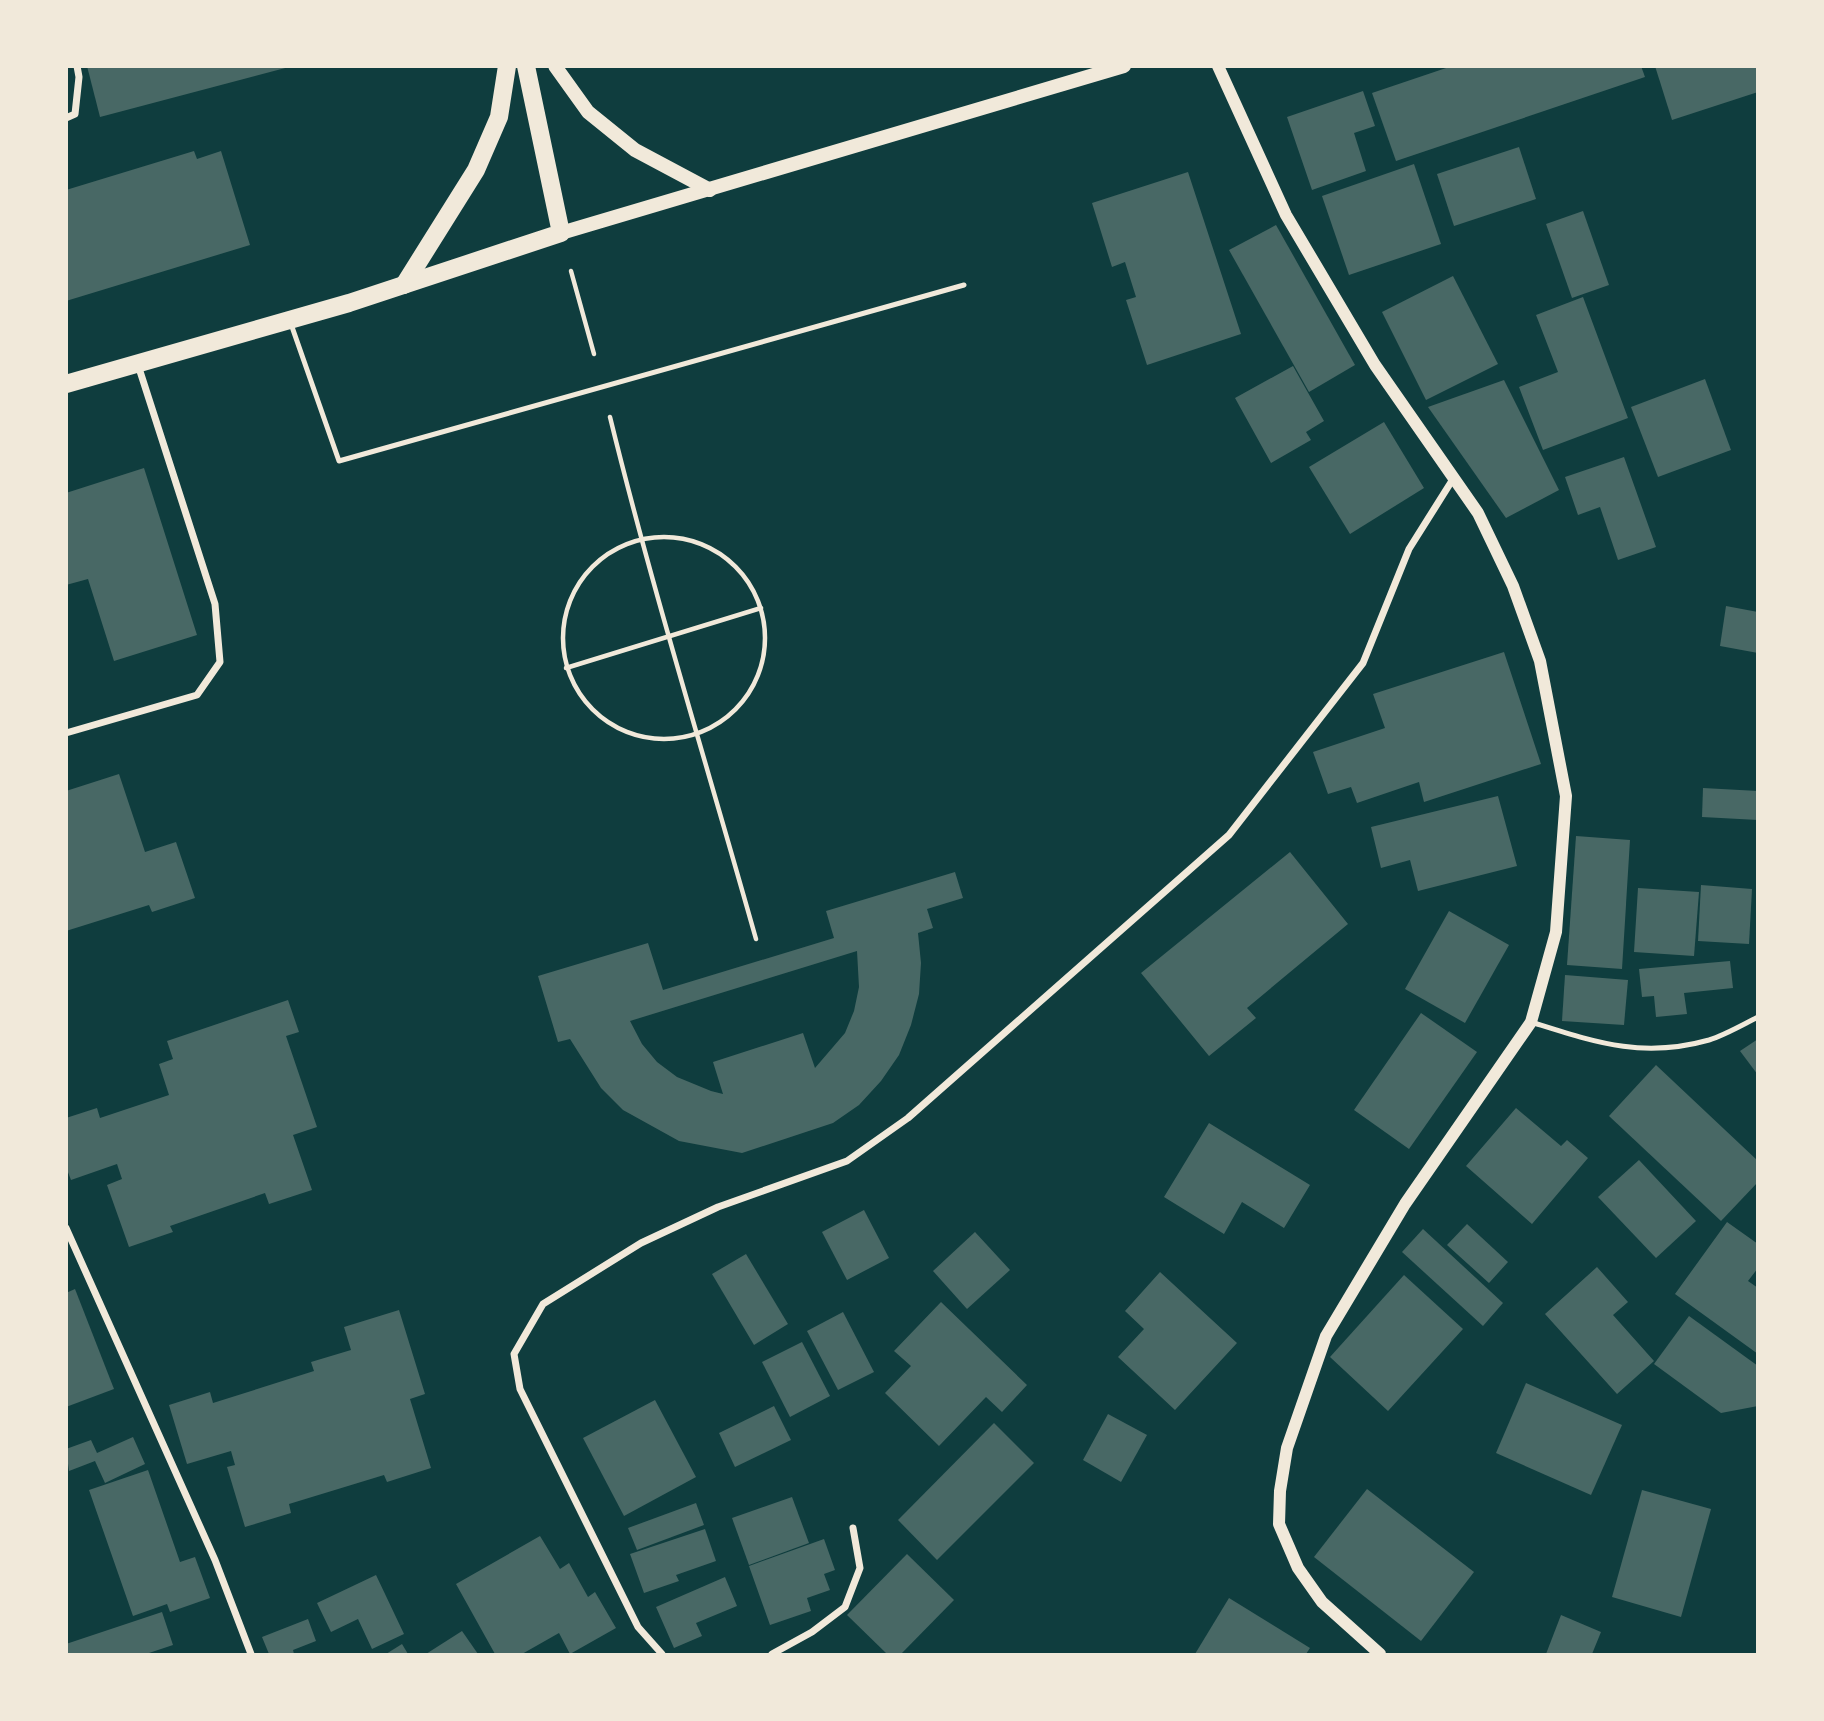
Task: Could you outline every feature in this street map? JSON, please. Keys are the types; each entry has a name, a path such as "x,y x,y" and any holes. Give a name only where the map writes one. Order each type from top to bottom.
{"main road":[{"path":"404,285 476,170 499,117 508,66"},
{"path":"526,66 561,233"},
{"path":"555,66 588,112 635,150 710,190"},
{"path":"66,384 290,321 561,233 1125,66"}],"street":[{"path":"66,118 75,114 79,77 77,66"},
{"path":"1218,66 1286,215 1375,365 1478,513 1507,574 1540,661 1566,796 1556,932 1531,1022 1405,1204 1326,1336 1287,1448 1280,1491 1279,1524 1298,1568 1322,1602 1380,1654"},
{"path":"66,733 197,695 220,662 215,604 138,364"},
{"path":"662,1654 639,1627 520,1390 514,1354 543,1304 641,1243 718,1207 847,1161 908,1118 1229,835 1363,663 1409,549 1453,479"},
{"path":"66,1227 215,1560 251,1654"},
{"path":"772,1654 813,1632 845,1607 860,1568 853,1528"}],"lane":[{"path":"290,321 339,461 964,285"},
{"path":"1531,1022 1600,1043 1652,1051 1710,1040 1758,1017"}],"path":[{"path":"561,233 640,539 699,733 756,939"},
{"path":"667,537 705,545 737,567 749,582 761,608 766,637 759,675 738,708 699,733 673,739 651,739 615,727 585,701 566,668 563,629 573,592 597,562 612,550 640,539 667,537"},
{"path":"566,668 761,608"}],"building":[{"path":"87,66 289,66 289,67 100,117"},
{"path":"1452,66 1641,66 1645,77 1396,161 1372,93"},
{"path":"1655,66 1758,66 1758,92 1672,120"},
{"path":"1363,91 1375,126 1354,133 1366,171 1312,190 1287,117"},
{"path":"1519,147 1536,199 1454,226 1437,174"},
{"path":"194,151 197,159 221,151 250,245 66,301 66,190"},
{"path":"1414,164 1441,244 1349,275 1322,196"},
{"path":"1188,172 1241,334 1147,365 1126,300 1136,297 1125,262 1112,267 1092,203"},
{"path":"1583,211 1609,285 1572,298 1546,224"},
{"path":"1276,225 1355,365 1309,392 1229,250"},
{"path":"1453,276 1498,364 1426,400 1382,312"},
{"path":"1583,297 1628,418 1543,450 1519,387 1558,372 1536,315"},
{"path":"1293,366 1324,421 1306,432 1311,440 1271,463 1235,398"},
{"path":"1705,379 1731,450 1658,477 1631,407"},
{"path":"1504,380 1559,490 1506,518 1428,407"},
{"path":"1384,422 1424,488 1350,534 1309,467"},
{"path":"1624,457 1656,547 1618,560 1600,507 1578,515 1565,477"},
{"path":"144,468 197,635 114,661 88,579 66,585 66,493"},
{"path":"1726,606 1758,612 1758,653 1720,646"},
{"path":"1504,652 1541,764 1424,802 1419,782 1357,803 1351,787 1328,794 1313,752 1385,728 1373,694"},
{"path":"119,774 145,852 176,842 195,898 152,912 149,905 66,931 66,791"},
{"path":"1703,788 1758,791 1758,820 1702,817"},
{"path":"1498,796 1517,866 1418,891 1410,860 1381,868 1371,827"},
{"path":"1576,836 1630,840 1622,969 1567,965"},
{"path":"1290,852 1348,924 1247,1008 1256,1018 1209,1056 1141,973"},
{"path":"955,872 963,898 927,909 933,928 918,933 921,963 919,994 899,1055 881,1081 859,1105 833,1123 742,1153 679,1141 623,1110 601,1088 570,1039 558,1042 538,976 648,943 663,990 834,938 826,911","holes":["857,951 859,987 854,1011 845,1033 815,1068 803,1033 713,1062 723,1094 677,1077 657,1062 642,1044 630,1021"]},
{"path":"1701,885 1752,889 1749,944 1698,941"},
{"path":"1638,888 1699,892 1694,956 1634,952"},
{"path":"1449,911 1509,945 1465,1023 1405,989"},
{"path":"1730,961 1733,988 1684,993 1687,1014 1656,1017 1654,996 1642,997 1639,969"},
{"path":"1565,975 1628,980 1624,1025 1562,1021"},
{"path":"288,1000 299,1032 286,1036 317,1127 293,1135 312,1190 269,1204 265,1193 170,1226 173,1232 129,1247 107,1185 122,1179 117,1164 71,1180 66,1167 66,1118 97,1108 100,1118 169,1095 159,1064 173,1059 167,1041"},
{"path":"1421,1013 1477,1052 1409,1149 1354,1110"},
{"path":"1758,1039 1758,1075 1740,1051"},
{"path":"1656,1065 1758,1161 1758,1182 1721,1221 1609,1116"},
{"path":"1516,1108 1561,1146 1567,1140 1588,1158 1532,1224 1466,1166"},
{"path":"1209,1123 1310,1185 1284,1228 1242,1202 1224,1234 1164,1197"},
{"path":"1639,1160 1696,1221 1656,1258 1598,1197"},
{"path":"864,1210 889,1258 847,1280 822,1232"},
{"path":"1727,1222 1758,1244 1758,1268 1748,1281 1758,1288 1758,1354 1675,1294"},
{"path":"1467,1224 1508,1262 1489,1283 1447,1245"},
{"path":"1423,1229 1503,1303 1483,1326 1402,1252"},
{"path":"975,1232 1010,1270 967,1309 933,1271"},
{"path":"746,1254 788,1324 754,1345 712,1274"},
{"path":"1597,1267 1628,1302 1613,1315 1654,1361 1617,1394 1545,1314"},
{"path":"1160,1272 1237,1343 1175,1410 1118,1357 1144,1329 1125,1311"},
{"path":"1404,1275 1463,1329 1388,1411 1330,1357"},
{"path":"75,1289 114,1389 66,1407 66,1293"},
{"path":"941,1302 1027,1385 1002,1412 986,1397 939,1446 885,1393 911,1366 894,1351"},
{"path":"399,1310 425,1394 410,1399 431,1468 387,1482 384,1475 289,1504 291,1513 245,1527 227,1467 235,1465 231,1451 187,1464 169,1405 210,1392 213,1403 314,1371 311,1362 351,1350 344,1327"},
{"path":"843,1312 874,1372 838,1390 807,1331"},
{"path":"1689,1316 1758,1366 1758,1406 1721,1413 1654,1364"},
{"path":"802,1342 830,1396 790,1417 762,1362"},
{"path":"1526,1383 1622,1425 1591,1495 1496,1453"},
{"path":"655,1400 696,1477 624,1516 583,1438"},
{"path":"774,1406 791,1440 735,1467 719,1433"},
{"path":"1108,1414 1147,1435 1121,1482 1083,1460"},
{"path":"994,1423 1034,1463 937,1560 898,1520"},
{"path":"133,1437 145,1464 105,1483 95,1461 69,1471 66,1449 91,1440 97,1453"},
{"path":"148,1470 180,1562 195,1557 210,1598 170,1612 167,1604 133,1616 89,1490"},
{"path":"1367,1489 1474,1572 1421,1641 1314,1557"},
{"path":"1642,1490 1711,1509 1681,1617 1612,1597"},
{"path":"792,1497 809,1543 749,1565 732,1518"},
{"path":"696,1503 704,1525 637,1550 628,1528"},
{"path":"705,1529 716,1561 676,1575 679,1581 644,1593 630,1554"},
{"path":"540,1536 560,1569 569,1563 588,1597 595,1592 616,1628 570,1654 559,1633 522,1654 495,1654 456,1584"},
{"path":"824,1539 835,1570 824,1574 830,1590 807,1598 811,1611 770,1625 749,1566"},
{"path":"907,1554 954,1600 901,1654 887,1654 847,1615"},
{"path":"376,1575 404,1634 372,1649 358,1619 331,1632 317,1603"},
{"path":"725,1577 737,1606 696,1623 702,1636 674,1648 656,1607"},
{"path":"1229,1598 1310,1648 1306,1654 1195,1654"},
{"path":"162,1612 173,1645 146,1654 66,1654 66,1644"},
{"path":"1561,1615 1601,1632 1592,1654 1546,1654"},
{"path":"308,1619 316,1641 293,1650 294,1654 269,1654 262,1637"},
{"path":"462,1631 478,1654 426,1654"},
{"path":"402,1644 408,1654 386,1654"}]}
